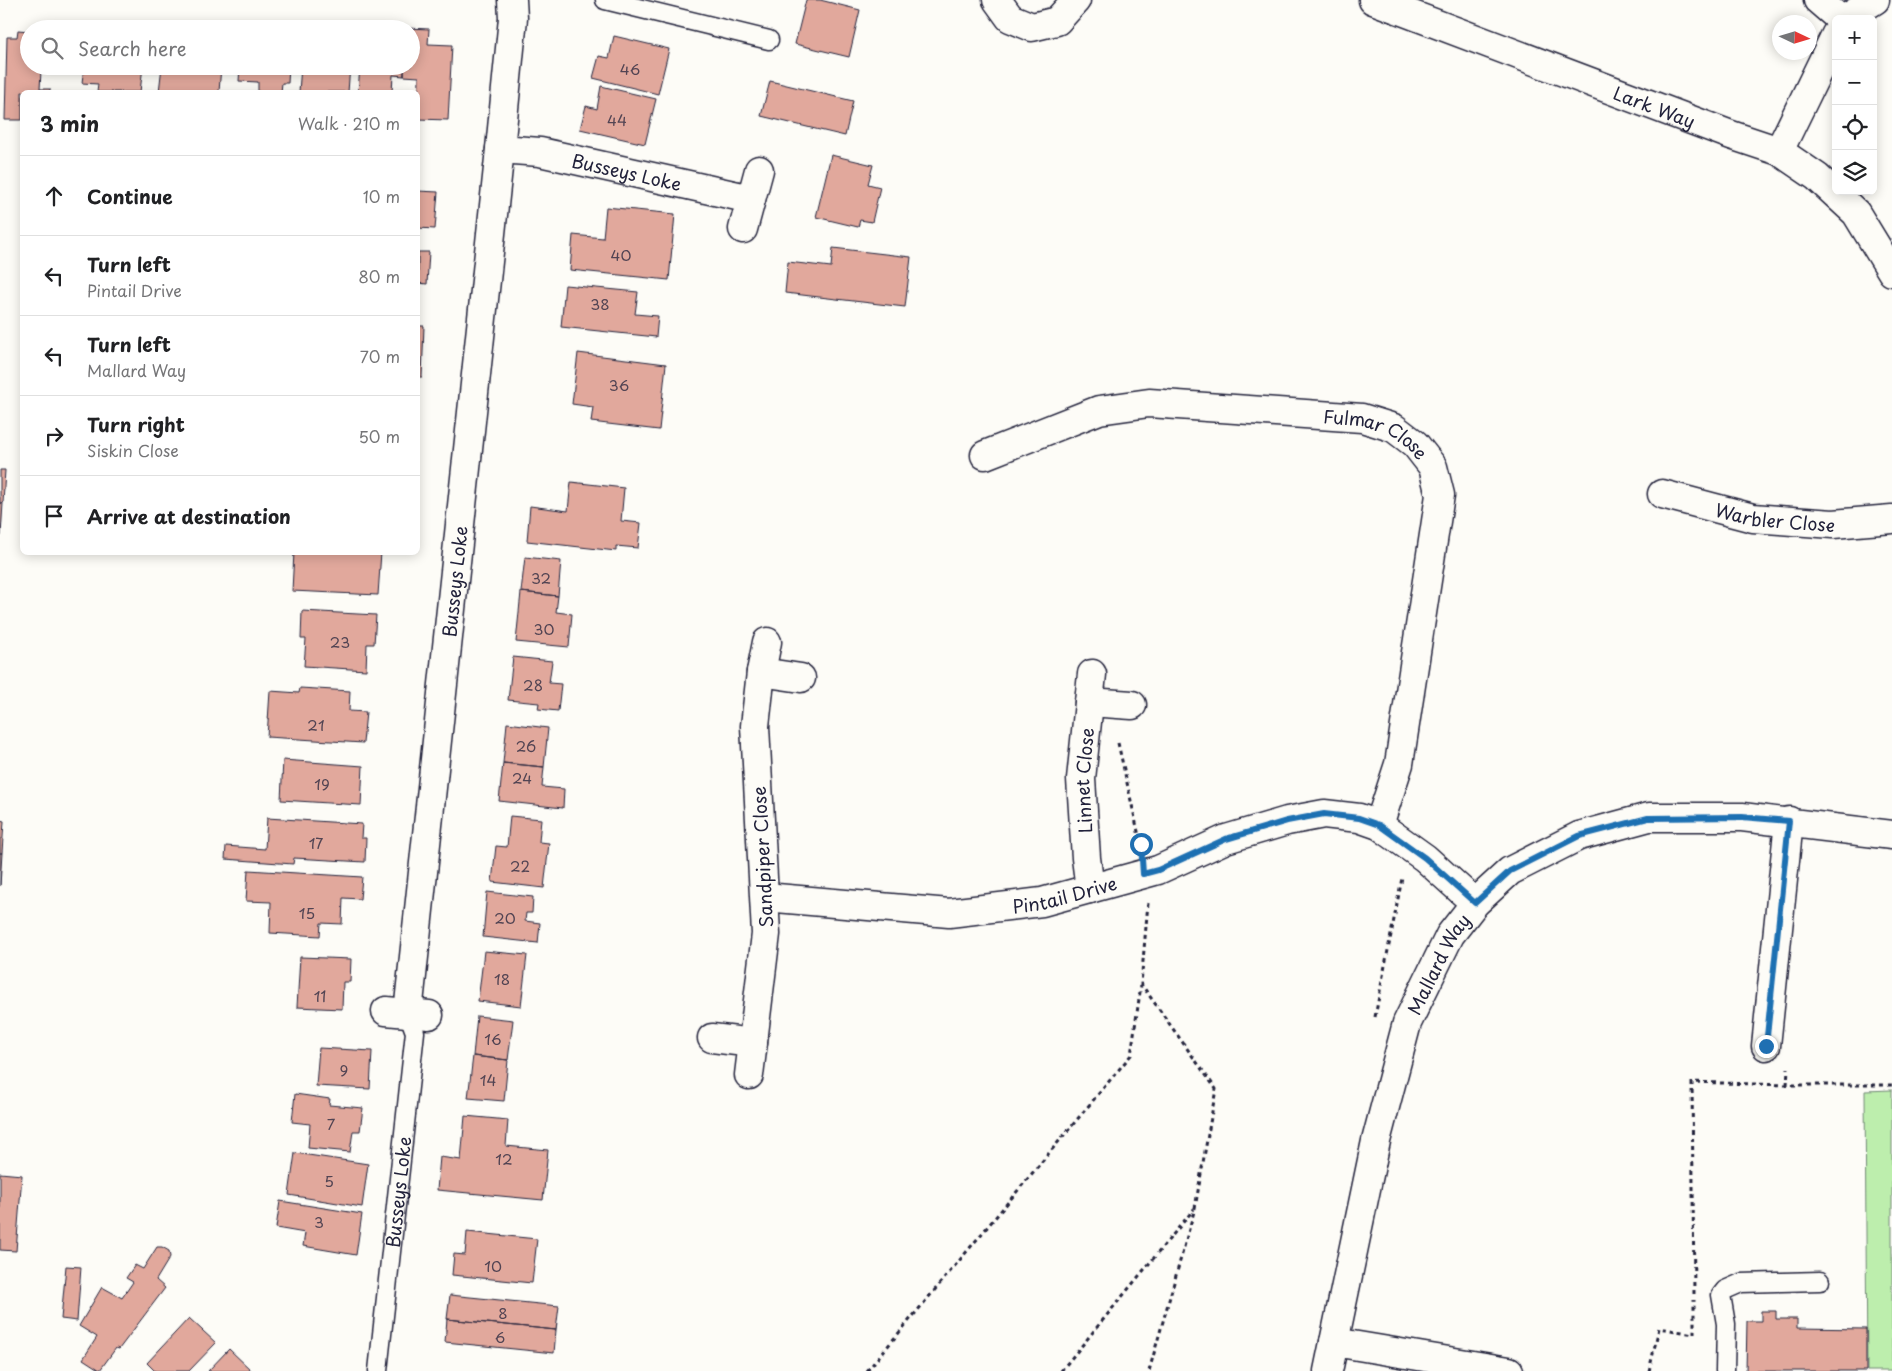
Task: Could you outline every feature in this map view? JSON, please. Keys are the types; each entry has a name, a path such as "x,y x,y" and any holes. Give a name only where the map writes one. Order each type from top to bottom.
{"street":[{"name":"Busseys Loke","path":"408,1013 514,18 512,0"},
{"path":"998,0 1010,18 1032,28 1058,21 1076,0"},
{"name":"Lark Way","path":"1373,0 1731,135 1779,151 1817,177 1856,213 1892,272"},
{"path":"1818,0 1835,15"},
{"path":"1851,15 1875,0"},
{"path":"1779,151 1832,42"},
{"name":"Busseys Loke","path":"500,149 540,152 751,199"},
{"path":"743,229 759,170"},
{"name":"Fulmar Close","path":"984,455 1099,410 1149,403 1362,418 1394,428 1415,444 1433,467 1440,495 1399,764 1379,825"},
{"name":"Warbler Close","path":"1662,494 1753,518 1833,524 1892,519"},
{"name":"Sandpiper Close","path":"749,1075 766,934 755,726 761,672 767,642"},
{"path":"761,672 801,678"},
{"name":"Linnet Close","path":"1090,889 1081,779 1092,674"},
{"name":"Linnet Close","path":"1089,702 1132,705"},
{"name":"Pintail Drive","path":"765,897 949,913 1042,902 1158,870 1226,839 1287,821 1324,814 1359,818 1379,825 1425,858 1475,903"},
{"name":"Mallard Way","path":"1328,1371 1376,1141 1407,1022 1450,936 1475,903 1510,871 1579,836 1648,818 1742,817 1789,821 1892,835"},
{"path":"1766,1046 1789,821"},
{"path":"712,1038 753,1043"},
{"path":"1334,1342 1509,1371"}],"lane":[{"path":"605,0 769,40"},
{"name":"Busseys Loke","path":"378,1371 416,1032 408,1013"},
{"path":"1725,1371 1726,1324 1721,1295 1724,1290 1741,1283 1820,1281"}],"path":[{"path":"867,1371 1131,1055 1141,984 1148,903 1143,874 1141,844 1118,743"},
{"path":"1374,1020 1408,846"},
{"path":"1141,984 1216,1089 1195,1208 1149,1371"},
{"path":"1648,1371 1659,1328 1694,1334 1692,1082 1787,1085 1892,1085"},
{"path":"1061,1371 1195,1208"}],"green space":[{"path":"1892,1090 1892,1371 1867,1371 1865,1091"}],"building":[{"path":"806,0 820,0 860,10 849,57 795,44"},
{"path":"420,29 429,29 428,44 452,45 448,120 420,119 419,77 404,76 420,75"},
{"path":"18,30 20,30 20,75 41,75 40,89 50,90 20,90 20,120 5,120 7,37 17,37"},
{"path":"614,36 669,49 658,94 593,78 599,56 609,58"},
{"path":"83,75 142,75 140,90 97,90 98,84 82,83"},
{"path":"161,75 220,75 219,90 159,90"},
{"path":"239,75 288,75 288,83 282,83 281,90 258,90 258,82 239,81"},
{"path":"300,75 349,75 348,90 299,90"},
{"path":"359,75 393,75 392,90 358,90"},
{"path":"770,81 853,101 845,136 761,116"},
{"path":"601,86 656,99 645,144 580,129 586,106 597,109"},
{"path":"831,155 873,165 868,184 880,187 872,222 860,220 858,227 816,217"},
{"path":"420,191 438,192 435,229 420,228"},
{"path":"606,207 675,214 669,280 570,270 573,235 603,238"},
{"path":"833,248 911,257 905,307 785,293 788,262 831,267"},
{"path":"420,252 429,252 427,284 420,283"},
{"path":"565,285 638,292 635,314 658,316 656,337 561,327"},
{"path":"420,326 424,326 422,377 420,377"},
{"path":"578,353 666,364 659,430 591,422 593,407 572,404"},
{"path":"0,470 5,470 3,503 0,503"},
{"path":"571,482 624,488 621,521 641,523 638,548 616,546 616,551 527,541 530,506 568,511"},
{"path":"0,503 3,503 1,536 0,536"},
{"path":"294,555 381,555 378,595 292,591"},
{"path":"525,557 561,561 558,596 521,592"},
{"path":"521,592 558,596 556,612 572,614 569,647 516,642"},
{"path":"302,611 376,615 374,644 367,644 366,670 304,666 306,639 301,639"},
{"path":"513,657 552,661 549,683 561,684 558,711 538,709 539,703 508,700"},
{"path":"300,688 350,691 349,711 366,712 363,743 267,737 270,691 299,693"},
{"path":"507,723 548,728 544,767 503,763"},
{"path":"283,760 363,766 361,805 281,800"},
{"path":"503,763 544,767 542,787 564,789 563,808 499,801"},
{"path":"510,816 541,819 539,842 549,843 544,888 492,882 496,846 507,847"},
{"path":"267,818 362,824 361,838 366,838 365,862 294,858 293,864 225,859 226,846 265,849"},
{"path":"0,820 4,821 2,853 0,853"},
{"path":"0,853 2,853 0,886"},
{"path":"248,870 362,877 360,899 343,898 342,924 321,923 320,936 270,933 271,902 246,901"},
{"path":"487,892 533,897 532,913 526,913 525,921 540,923 538,943 483,937"},
{"path":"484,951 527,955 521,1006 478,1001"},
{"path":"300,957 351,959 350,982 343,982 342,1009 297,1007"},
{"path":"477,1016 513,1020 508,1060 473,1056"},
{"path":"319,1048 372,1051 370,1089 316,1086"},
{"path":"473,1056 508,1060 504,1101 468,1098"},
{"path":"295,1094 330,1099 329,1105 363,1108 360,1131 353,1131 350,1152 308,1148 310,1124 292,1122"},
{"path":"465,1116 508,1120 506,1146 548,1150 543,1200 437,1190 440,1157 461,1160"},
{"path":"295,1153 368,1164 362,1207 289,1195"},
{"path":"0,1173 22,1175 16,1251 0,1250"},
{"path":"280,1201 362,1214 356,1255 303,1246 305,1233 276,1228"},
{"path":"467,1232 537,1239 532,1283 452,1275 454,1254 465,1255"},
{"path":"157,1247 162,1247 169,1251 170,1257 156,1280 165,1288 119,1349 116,1348 100,1370 83,1359 97,1337 79,1326 102,1287 122,1298 133,1282 126,1278 135,1265 143,1269"},
{"path":"66,1266 81,1267 77,1321 61,1319"},
{"path":"450,1295 559,1306 556,1330 447,1319"},
{"path":"1761,1311 1776,1311 1776,1319 1797,1319 1797,1328 1866,1329 1866,1371 1746,1371 1747,1321 1761,1321"},
{"path":"189,1318 216,1343 189,1371 155,1371 147,1363"},
{"path":"447,1319 556,1330 554,1353 445,1342"},
{"path":"229,1349 252,1371 208,1371"}],"route":[{"path":"1141,844 1143,874 1158,870 1226,839 1287,821 1324,814 1359,818 1379,825 1425,858 1475,903 1510,871 1579,836 1648,818 1742,817 1789,821 1766,1046"}]}
